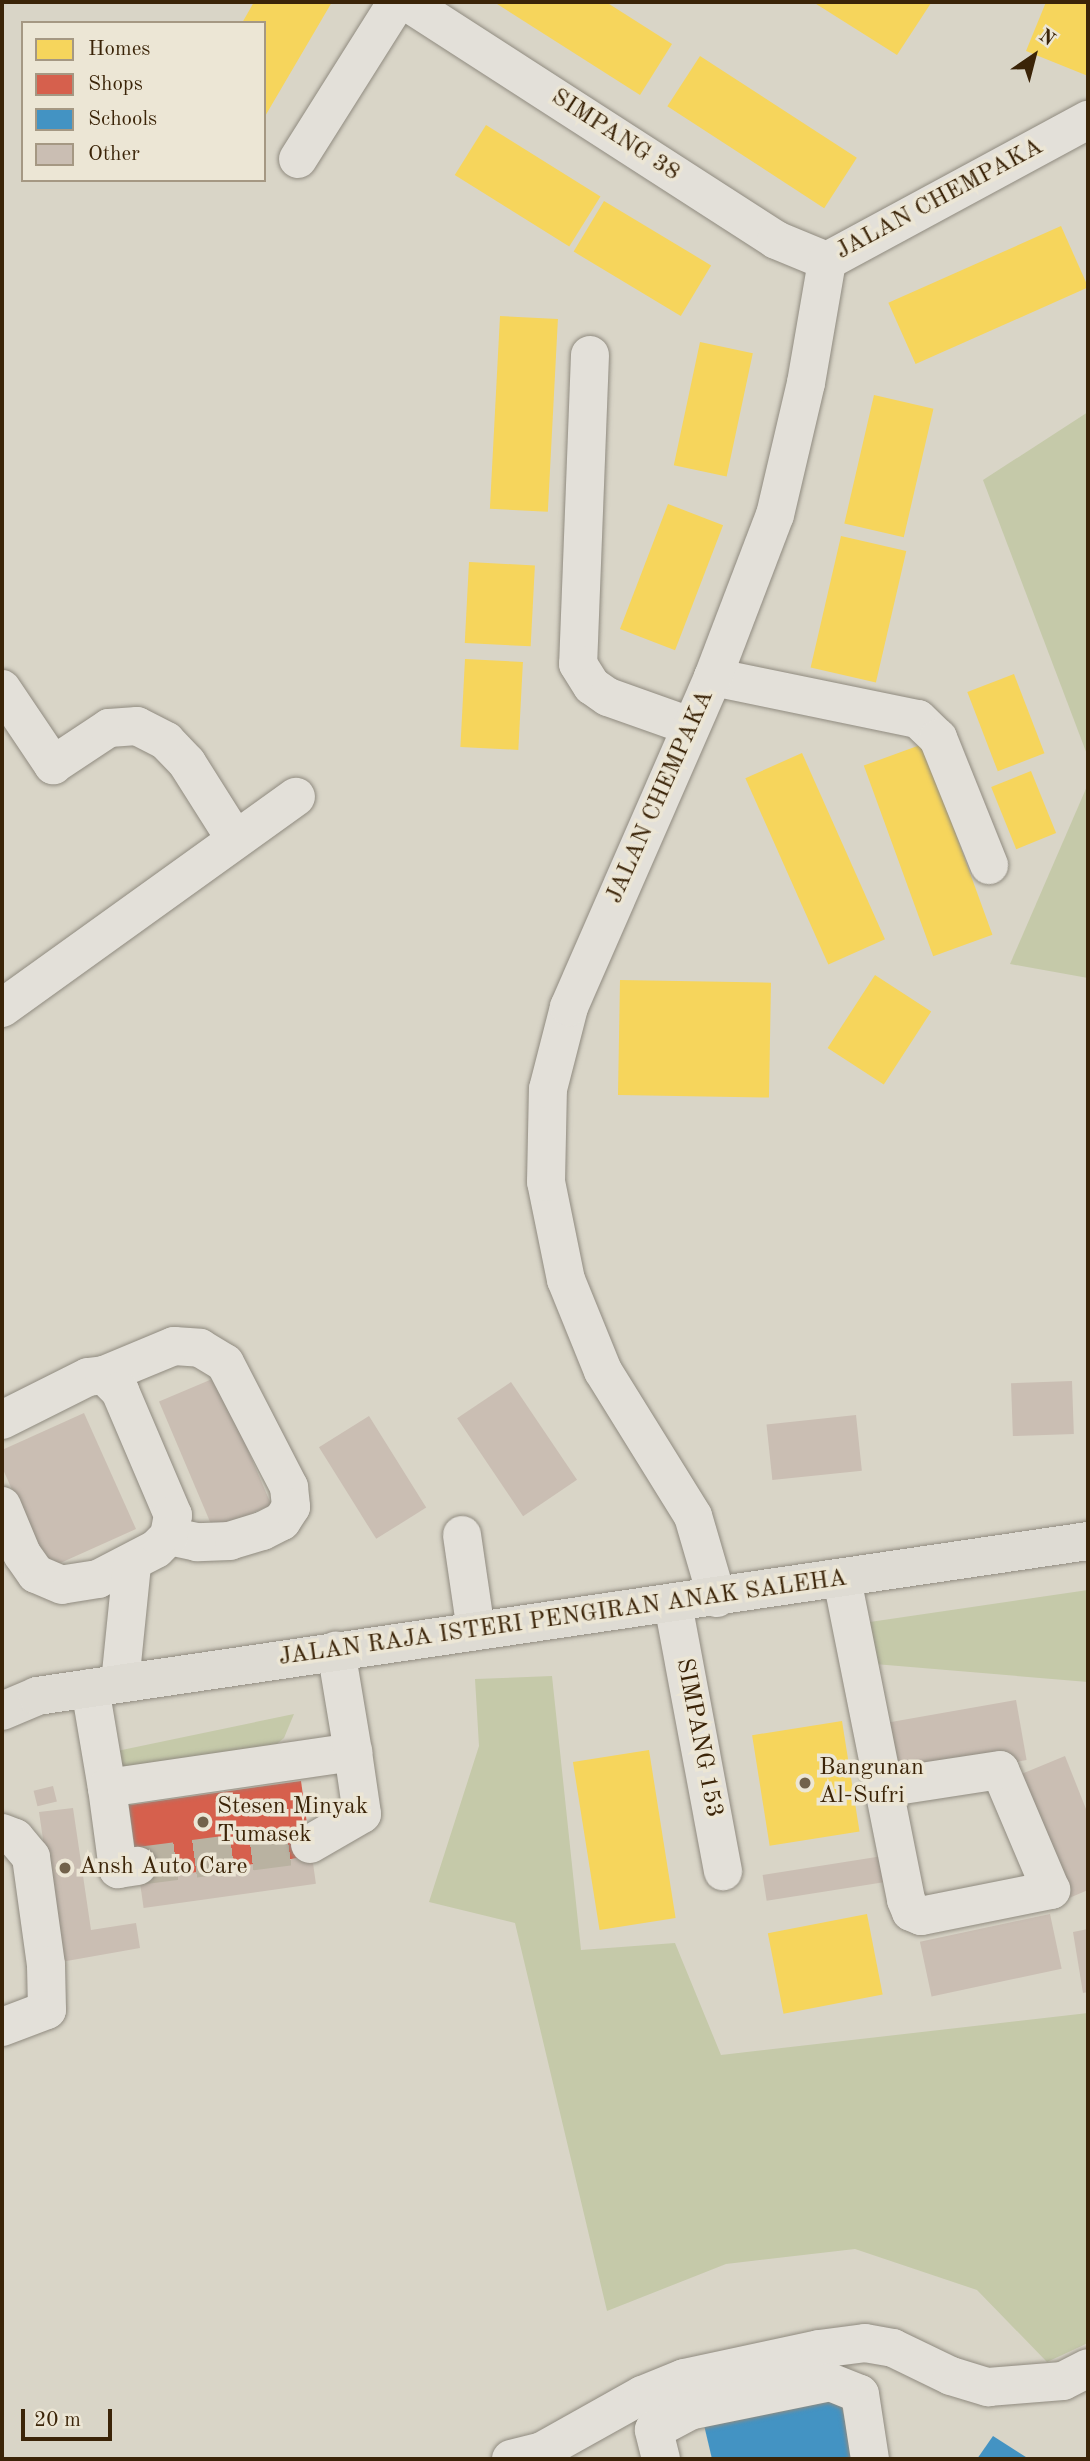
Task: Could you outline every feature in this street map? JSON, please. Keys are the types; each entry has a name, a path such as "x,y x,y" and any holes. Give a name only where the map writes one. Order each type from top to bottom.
{"main road":[{"name":"JALAN RAJA ISTERI PENGIRAN ANAK SALEHA","path":"2,1710 19,1693 105,1686 1088,1542"}],"street":[{"path":"298,159 397,2"},
{"name":"SIMPANG 38","path":"407,2 776,240 827,261"},
{"name":"JALAN CHEMPAKA","path":"717,1598 693,1516 603,1371 570,1291 546,1182 548,1090 569,1007 713,677 775,515 806,383 827,261 1088,120"},
{"path":"590,355 578,664 592,686 608,697 690,726"},
{"path":"713,677 918,719 938,738 989,865"},
{"path":"2,689 53,765 109,728 137,726 166,741 187,763 235,839"},
{"path":"2,1008 296,797"},
{"path":"2,1420 88,1377 104,1375 174,1346 200,1348 225,1363 289,1487 291,1507 282,1521 262,1531 230,1541 197,1542 169,1536"},
{"path":"2,1506 22,1555 36,1574 62,1585 98,1579 132,1563 169,1536 173,1515 120,1391 104,1375"},
{"path":"462,1535 476,1631"},
{"path":"132,1563 105,1686 107,1788 118,1869 138,1866"},
{"path":"842,1579 883,1788 911,1912 921,1916 1051,1890 1000,1770 883,1788"},
{"name":"SIMPANG 153","path":"673,1604 723,1871"},
{"path":"310,1844 362,1814 337,1650"},
{"path":"107,1788 353,1752"},
{"path":"2,1833 15,1838 31,1857 46,1965 47,2010 2,2027"},
{"path":"511,2459 542,2451 671,2402 827,2365 865,2343 894,2348 951,2376 989,2387 1063,2381 1088,2368"},
{"path":"827,2365 860,2394 870,2459"},
{"path":"661,2459 654,2430 671,2402"}],"green space":[{"path":"1088,412 1088,757 983,480"},
{"path":"1088,784 1088,978 1010,964"},
{"path":"1088,1590 1088,1682 863,1663 863,1623"},
{"path":"552,1676 581,1950 675,1943 721,2055 1088,2013 1088,2343 1047,2362 977,2290 855,2249 726,2264 607,2311 515,1923 429,1902 479,1746 475,1679"},
{"path":"294,1714 284,1738 241,1774 107,1795 93,1756"}],"building: Homes":[{"path":"254,2 332,2 266,115 266,21 243,21"},
{"path":"494,2 606,2 672,44 640,95"},
{"path":"813,2 929,2 931,3 897,55"},
{"path":"1046,2 1088,2 1088,76 1026,51"},
{"path":"700,56 857,158 824,208 667,106"},
{"path":"486,125 600,197 569,247 455,175"},
{"path":"604,201 711,265 681,316 574,252"},
{"path":"1061,226 1088,287 916,364 888,303"},
{"path":"500,316 558,319 548,512 490,509"},
{"path":"700,342 753,353 727,476 674,465"},
{"path":"874,395 933,409 904,537 844,524"},
{"path":"668,504 723,525 675,650 620,629"},
{"path":"841,536 906,551 876,683 811,668"},
{"path":"469,562 535,565 531,646 465,643"},
{"path":"465,659 523,662 518,750 460,747"},
{"path":"1014,674 1044,753 998,771 967,692"},
{"path":"923,744 992,935 933,956 864,766"},
{"path":"802,753 885,939 828,965 745,778"},
{"path":"1031,771 1056,833 1016,849 991,787"},
{"path":"875,975 931,1011 884,1084 828,1048"},
{"path":"620,980 771,983 769,1098 618,1095"},
{"name":"Bangunan Al-Sufri","path":"842,1721 860,1832 770,1846 752,1735"},
{"path":"649,1750 676,1918 600,1930 573,1762"},
{"path":"867,1914 883,1994 784,2014 768,1933"}],"building: Shops":[{"path":"301,1781 312,1856 139,1880 129,1805"}],"building: Schools":[{"path":"840,2397 853,2459 712,2459 704,2425"},
{"path":"993,2436 1029,2459 977,2459"}],"building: Other":[{"path":"217,1377 271,1505 213,1530 159,1402"},
{"path":"1072,1381 1074,1434 1013,1436 1011,1383"},
{"path":"511,1382 577,1480 523,1516 457,1418"},
{"path":"84,1413 136,1529 47,1569 2,1467 2,1450"},
{"path":"856,1415 862,1471 772,1480 766,1424"},
{"path":"369,1416 426,1508 376,1539 319,1447"},
{"path":"1016,1700 1027,1760 895,1783 884,1723"},
{"path":"1065,1756 1088,1814 1088,1890 1062,1901 1012,1778"},
{"path":"53,1786 57,1802 37,1806 34,1791"},
{"name":"Ansh Auto Care","path":"73,1808 91,1930 136,1923 140,1948 61,1962 39,1812"},
{"path":"889,1855 893,1881 767,1901 763,1875"},
{"path":"312,1856 316,1884 144,1908 140,1880"},
{"path":"1050,1914 1062,1969 932,1996 920,1942"},
{"path":"1088,1929 1088,1992 1083,1993 1073,1932"}],"tunnel":[{"path":"138,1866 310,1844"}],"place":[{"name":"Bangunan Al-Sufri","path":"805,1783"},
{"name":"Stesen Minyak Tumasek","path":"203,1822"},
{"name":"Ansh Auto Care","path":"65,1868"}]}
